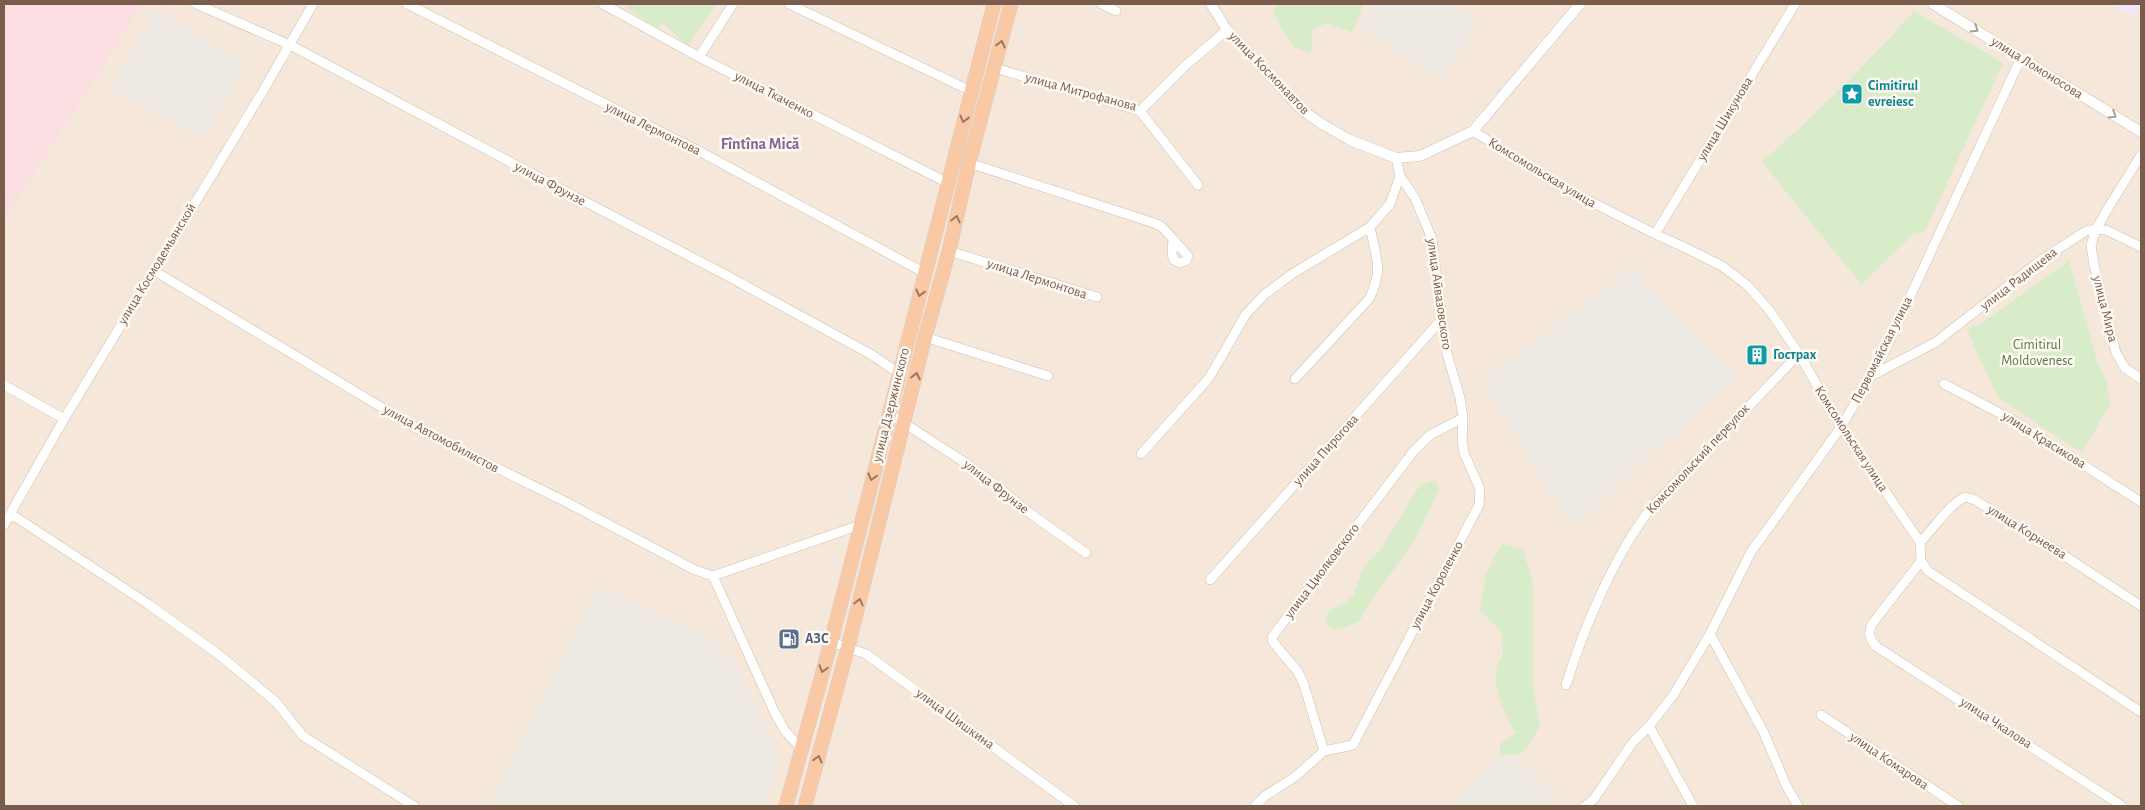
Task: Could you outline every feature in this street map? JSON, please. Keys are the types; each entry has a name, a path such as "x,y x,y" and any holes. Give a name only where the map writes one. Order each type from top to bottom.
{"highway":[{"name":"улица Дзержинского","path":"786,806 800,748 831,642 994,4"},
{"name":"улица Дзержинского","path":"805,806 848,647 905,424 925,337 949,251 969,163 1011,4"}],"street":[{"name":"улица Фрунзе","path":"196,4 290,45 724,274 872,355 900,374"},
{"name":"улица Космодемьянской","path":"4,525 64,419 153,270 264,91 313,4"},
{"name":"улица Лермонтова","path":"406,4 697,150 925,273"},
{"name":"улица Ткаченко","path":"602,4 699,57 948,183"},
{"path":"699,57 734,4"},
{"path":"789,4 972,91"},
{"path":"1102,4 1116,11"},
{"name":"улица Космонавтов","path":"1211,4 1227,30 1302,110 1350,140 1396,158 1420,156 1473,131"},
{"path":"1473,131 1580,4"},
{"name":"улица Шикунова","path":"1655,234 1795,4"},
{"name":"улица Ломоносова","path":"1933,4 2141,132"},
{"name":"улица Митрофанова","path":"995,68 1140,111 1186,66 1227,30"},
{"name":"Первомайская улица","path":"1584,806 1594,798 1633,742 1649,726 1672,697 1710,634 1751,552 1841,427 1882,357 2021,58"},
{"path":"1140,111 1198,185"},
{"name":"Комсомольская улица","path":"1473,131 1562,188 1722,266 1747,285 1770,311 1799,354 1841,427 1920,542"},
{"path":"2141,155 2096,229 2106,230 2141,247"},
{"name":"улица Айвазовского","path":"1396,158 1400,176 1415,198 1432,239 1446,350 1460,398 1463,418"},
{"path":"969,163 1161,226 1172,239"},
{"path":"1141,454 1209,378 1246,314 1265,294 1292,274 1370,227 1390,204 1400,176"},
{"path":"1295,379 1369,299 1374,289 1379,275 1378,260 1370,227"},
{"name":"улица Радищева","path":"1870,376 1936,342 2071,239 2086,231 2096,229"},
{"name":"улица Мира","path":"2096,229 2091,245 2094,265 2116,353 2125,368 2141,380"},
{"name":"улица Лермонтова","path":"949,251 1097,297"},
{"name":"улица Автомобилистов","path":"153,270 416,428 566,502 695,570 713,576"},
{"name":"улица Пирогова","path":"1210,580 1441,320"},
{"path":"925,337 1048,376"},
{"name":"Комсомольский переулок","path":"1566,685 1585,631 1622,552 1640,521 1799,354"},
{"name":"улица Красикова","path":"1944,384 2013,420 2141,502"},
{"path":"4,385 64,419"},
{"name":"улица Фрунзе","path":"890,414 972,468 1031,514 1086,553"},
{"name":"улица Короленко","path":"1324,751 1353,745 1479,505 1480,489 1464,453 1462,441 1463,418"},
{"name":"улица Циолковского","path":"1324,751 1304,685 1298,672 1273,642 1272,637 1413,452 1430,435 1463,418"},
{"name":"улица Корнеева","path":"1920,542 1957,501 1965,497 1970,498 2008,519 2141,606"},
{"path":"10,514 148,604 218,654 276,702 303,736 414,806"},
{"path":"800,748 785,731 774,712 713,576 860,524"},
{"path":"1920,542 1920,561 1928,571 2141,712"},
{"name":"улица Чкалова","path":"1920,561 1872,624 1869,632 1870,640 1877,647 2122,806"},
{"path":"1710,634 1764,733 1786,786 1798,806"},
{"name":"улица Шишкина","path":"831,642 866,654 1074,806"},
{"name":"улица Комарова","path":"1820,715 1958,806"},
{"path":"1649,726 1693,806"},
{"path":"1255,806 1264,796 1296,776 1324,751"}],"shaded area":[{"path":"4,4 2141,4 2141,806 4,806"},
{"path":"4,4 143,4 4,220"},
{"path":"1373,4 1449,4 1479,25 1441,81 1359,24"},
{"path":"2111,4 2141,4 2141,5 2134,17"},
{"path":"156,10 247,63 202,139 111,87"},
{"path":"1632,267 1736,377 1573,527 1481,382"},
{"path":"606,590 703,635 735,663 778,753 765,806 486,806 594,594"},
{"path":"1509,750 1559,799 1551,806 1447,806"}],"green space":[{"path":"623,4 717,4 687,46 662,22 658,28 649,24"},
{"path":"1278,4 1362,4 1361,12 1352,32 1327,23 1313,29 1311,53 1295,47 1282,30 1273,11"},
{"path":"1914,11 2003,63 1924,233 1915,233 1861,284 1762,162 1840,89"},
{"name":"Cimitirul Moldovenesc","path":"2069,261 2097,361 2106,380 2110,404 2082,453 1998,398 1967,330 1983,322"},
{"path":"1435,480 1439,490 1415,540 1371,601 1360,620 1347,627 1333,630 1325,623 1329,611 1346,602 1354,594 1363,568 1383,546 1420,485"},
{"path":"1502,544 1523,550 1533,582 1533,688 1540,725 1529,746 1518,755 1500,754 1500,744 1516,733 1498,694 1496,683 1498,663 1503,654 1501,632 1480,610 1486,573"}],"place":[{"name":"Cimitirul evreiesc","path":"1852,94"},
{"name":"Гострах","path":"1757,355"},
{"name":"АЗС","path":"789,639"}],"district":[{"name":"Fîntîna Mică","path":"760,144"}]}
